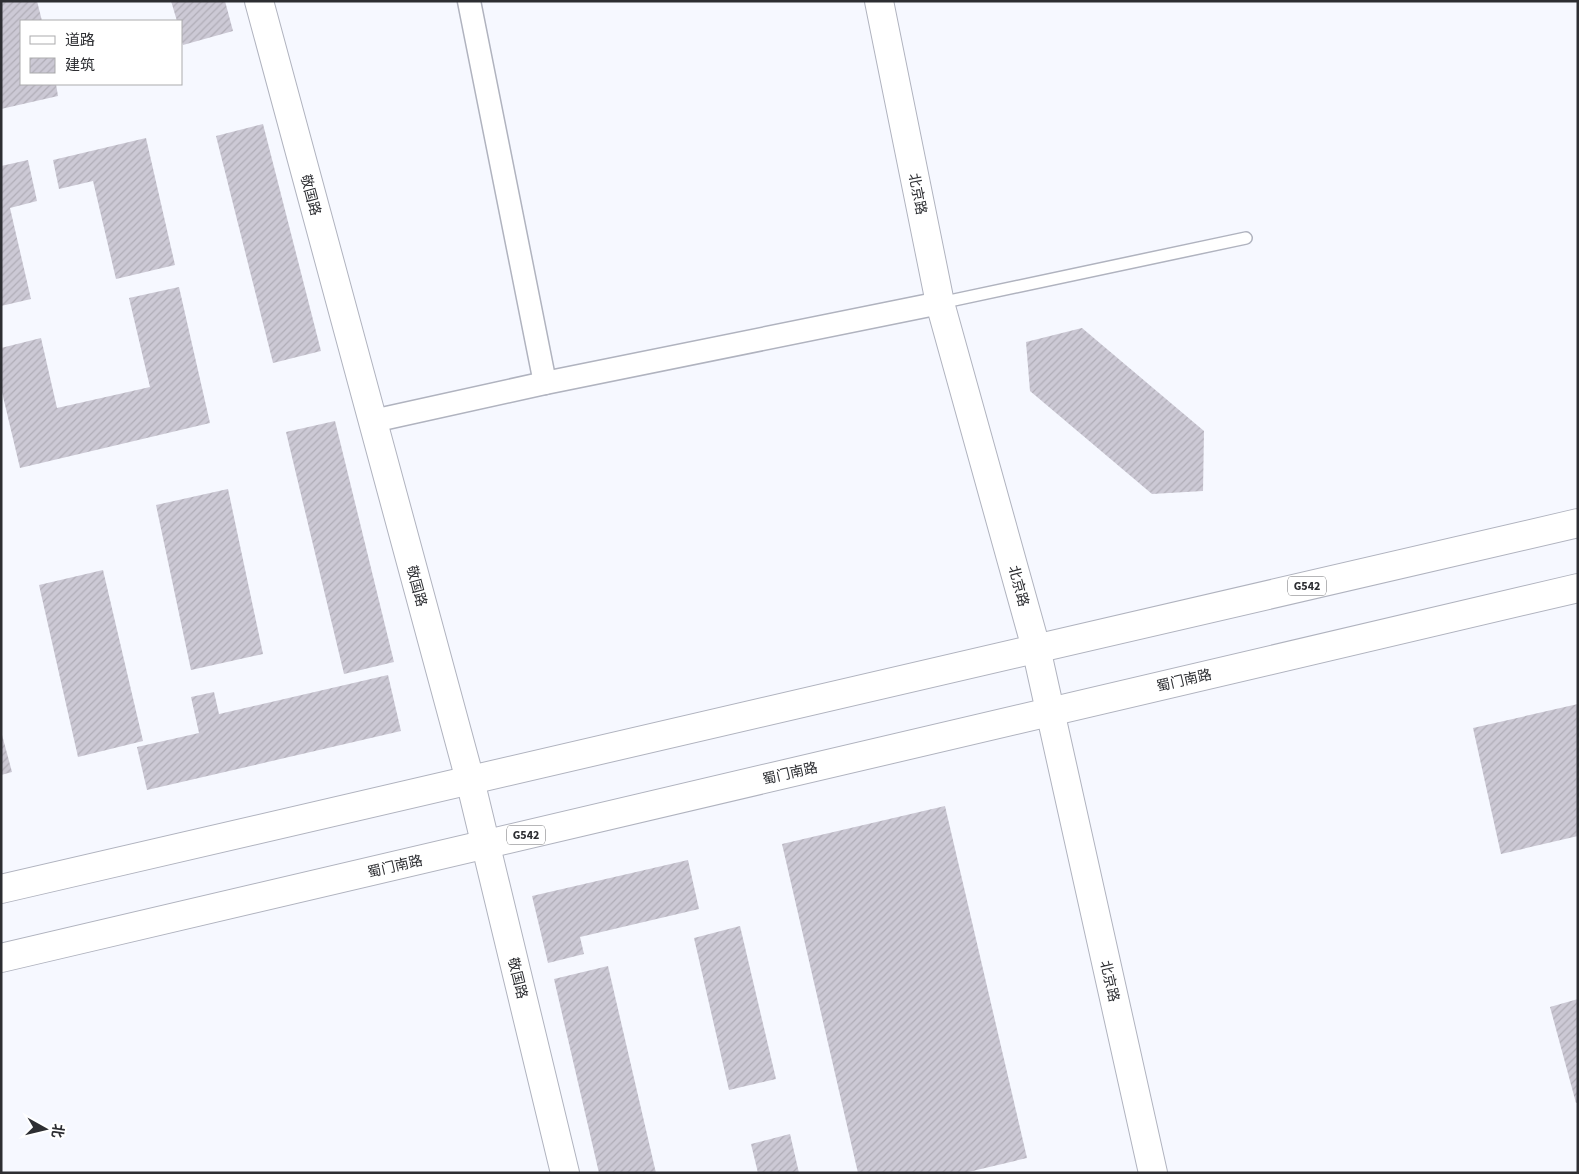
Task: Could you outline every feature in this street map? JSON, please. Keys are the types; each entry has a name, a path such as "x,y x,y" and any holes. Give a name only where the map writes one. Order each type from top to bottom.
{"main road":[{"name":"敬国路","path":"259,1 470,780 565,1173"},
{"name":"北京路","path":"879,1 940,303 1036,648 1153,1173"},
{"name":"G542","path":"1,889 1578,523"},
{"name":"蜀门南路","path":"1,958 1578,588"}],"street":[{"path":"469,1 545,383"},
{"path":"373,421 545,383 940,303"}],"lane":[{"path":"940,303 1246,238"}],"building":[{"path":"1,1 37,1 42,20 20,20 20,85 56,85 58,96 1,109"},
{"path":"171,1 225,1 233,31 183,45 182,20 177,20"},
{"path":"263,124 321,351 273,363 216,136"},
{"path":"146,138 175,265 116,279 93,181 59,189 53,160"},
{"path":"28,160 37,201 10,208 31,299 1,306 1,166"},
{"path":"179,287 210,423 20,468 1,388 1,348 41,338 57,408 150,387 129,298"},
{"path":"1082,328 1204,431 1203,491 1152,494 1030,391 1026,342"},
{"path":"335,421 394,662 344,674 286,432"},
{"path":"228,489 263,654 191,670 156,505"},
{"path":"103,570 143,741 78,757 39,585"},
{"path":"388,675 401,731 147,790 137,747 199,733 191,697 214,692 219,714"},
{"path":"1578,704 1578,836 1501,854 1473,728"},
{"path":"1,731 12,772 1,775"},
{"path":"945,806 1027,1158 964,1173 858,1173 782,844"},
{"path":"688,860 699,909 580,937 584,954 548,963 532,896"},
{"path":"740,926 776,1079 729,1090 694,938"},
{"path":"608,966 656,1173 599,1173 554,979"},
{"path":"1578,999 1578,1103 1576,1103 1550,1007"},
{"path":"790,1134 799,1173 758,1173 751,1144"}]}
